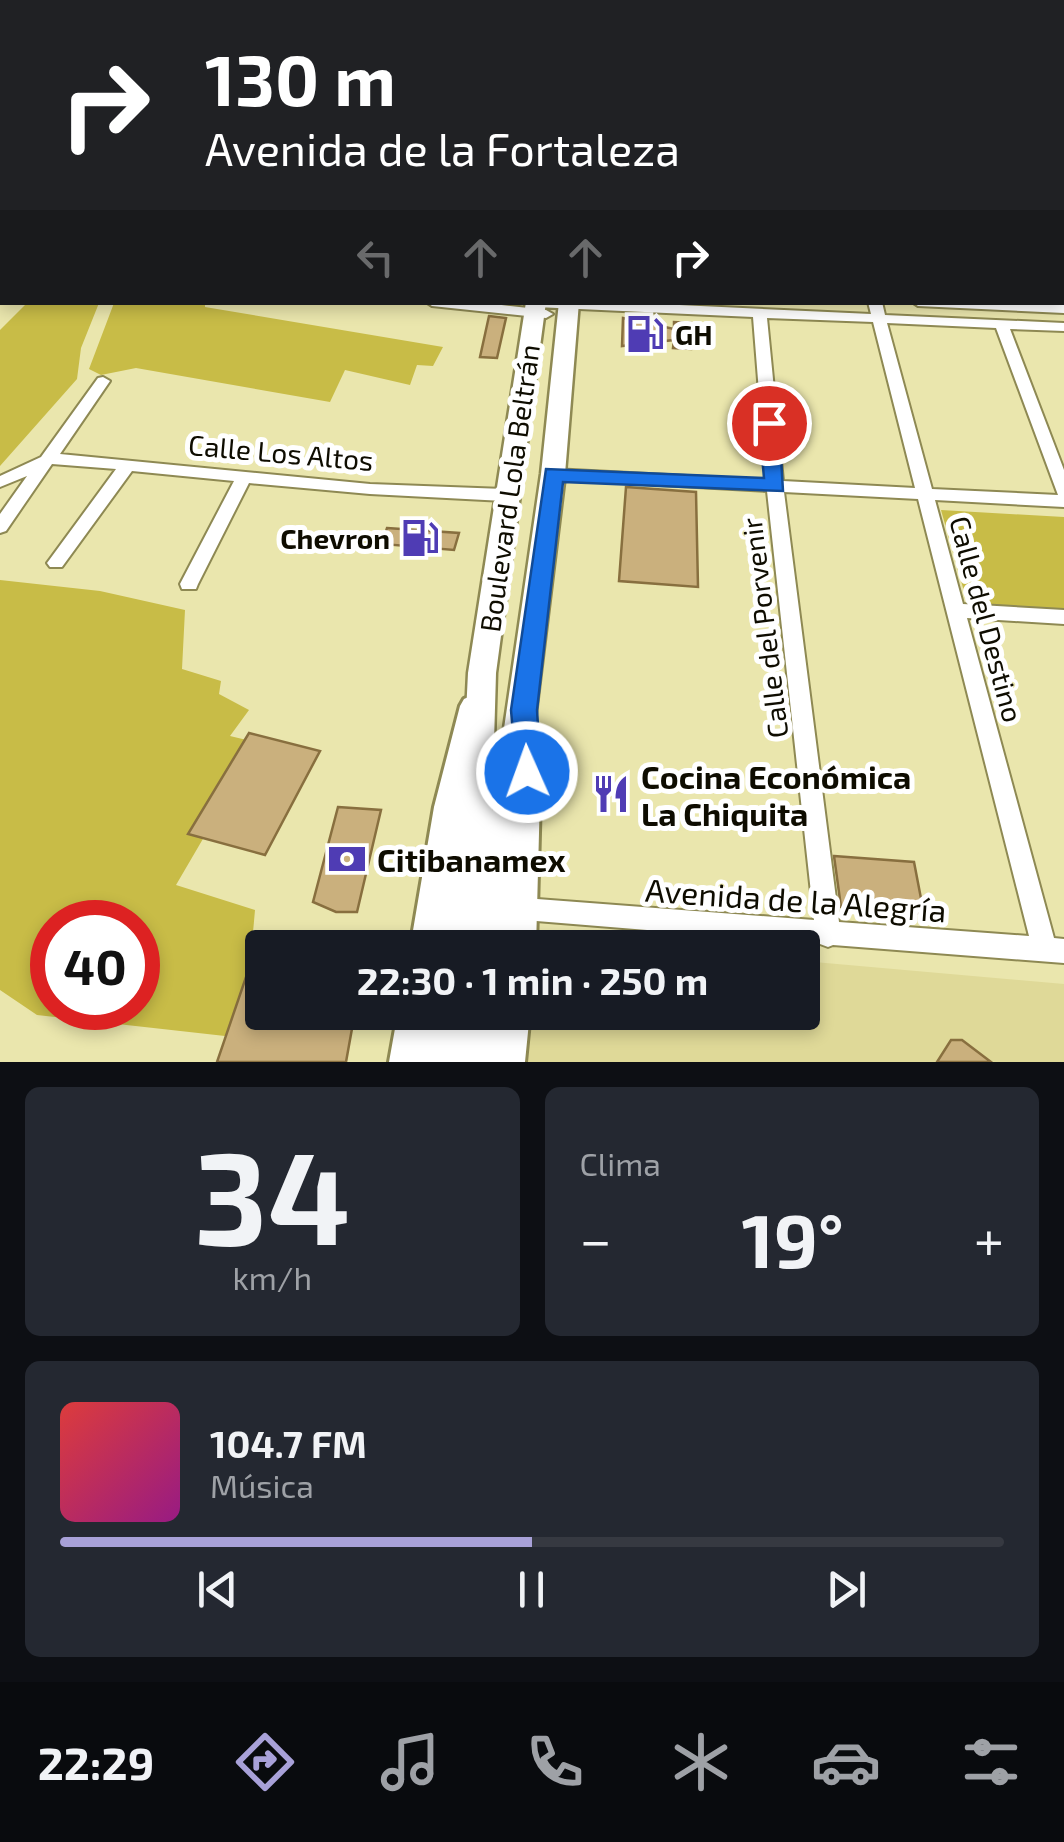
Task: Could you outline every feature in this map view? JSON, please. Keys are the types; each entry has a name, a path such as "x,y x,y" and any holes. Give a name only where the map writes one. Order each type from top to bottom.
{"main road":[{"name":"Boulevard Lola Beltrán","path":"459,930 478,794 482,673 504,495 536,306"},
{"name":"Boulevard Lola Beltrán","path":"492,930 553,474 569,307"},
{"path":"440,1062 444,1030"},
{"path":"474,1062 478,1030"}],"street":[{"path":"510,305 678,306 760,313 877,310 1001,324 1064,326"},
{"path":"1007,305 1064,309"},
{"name":"Calle del Destino","path":"877,310 956,610 1055,951"},
{"name":"Calle del Porvenir","path":"760,313 775,486 828,936"},
{"path":"1001,324 1064,492"},
{"path":"0,527 53,458 103,382"},
{"path":"0,482 53,458"},
{"name":"Calle Los Altos","path":"53,458 244,477 504,495"},
{"path":"56,563 127,466"},
{"path":"553,474 1064,501"},
{"path":"189,584 244,477"},
{"path":"956,610 1064,617"},
{"name":"Boulevard Lola Beltrán","path":"429,930 458,758 482,673"},
{"name":"Boulevard Lola Beltrán","path":"522,930 527,678"},
{"name":"Avenida de la Alegría","path":"524,908 828,936 1055,951"},
{"path":"406,1062 411,1030"},
{"path":"508,1062 511,1030"}],"shaded area":[{"path":"25,305 98,305 81,348 77,379 0,466 0,330"},
{"path":"113,305 205,305 443,347 433,366 417,365 410,385 345,370 330,402 136,368 101,375 89,369"},
{"path":"941,510 1064,517 1064,614 969,609"},
{"path":"0,580 100,591 185,610 182,669 221,681 219,694 249,710 230,736 259,743 176,885 255,910 253,930 245,930 245,983 225,1036 160,1029 160,900 30,900 30,1010 0,990"},
{"path":"820,962 1064,984 1064,1062 521,1062 524,1030 820,1030"}],"building":[{"path":"489,316 506,318 497,358 480,357"},
{"name":"GH","path":"623,318 674,329 674,322 691,323 691,334 695,335 691,336 691,349 673,348 674,340 622,346"},
{"path":"626,487 696,492 698,587 619,581"},
{"name":"Chevron","path":"387,528 459,533 454,550 382,544"},
{"path":"249,733 320,751 265,855 188,834"},
{"path":"338,807 381,810 357,912 336,912 313,902"},
{"path":"834,856 914,862 924,914 841,907"},
{"path":"245,980 245,1030 352,1030 346,1062 217,1062"},
{"path":"951,1040 962,1040 991,1062 937,1062"}],"place":[{"name":"GH","path":"645,334"},
{"name":"Chevron","path":"420,538"},
{"name":"Cocina Económica La Chiquita","path":"611,794"},
{"name":"Citibanamex","path":"347,859"}],"route":[{"path":"527,772 524,710 553,474 775,486 769,423"}]}
